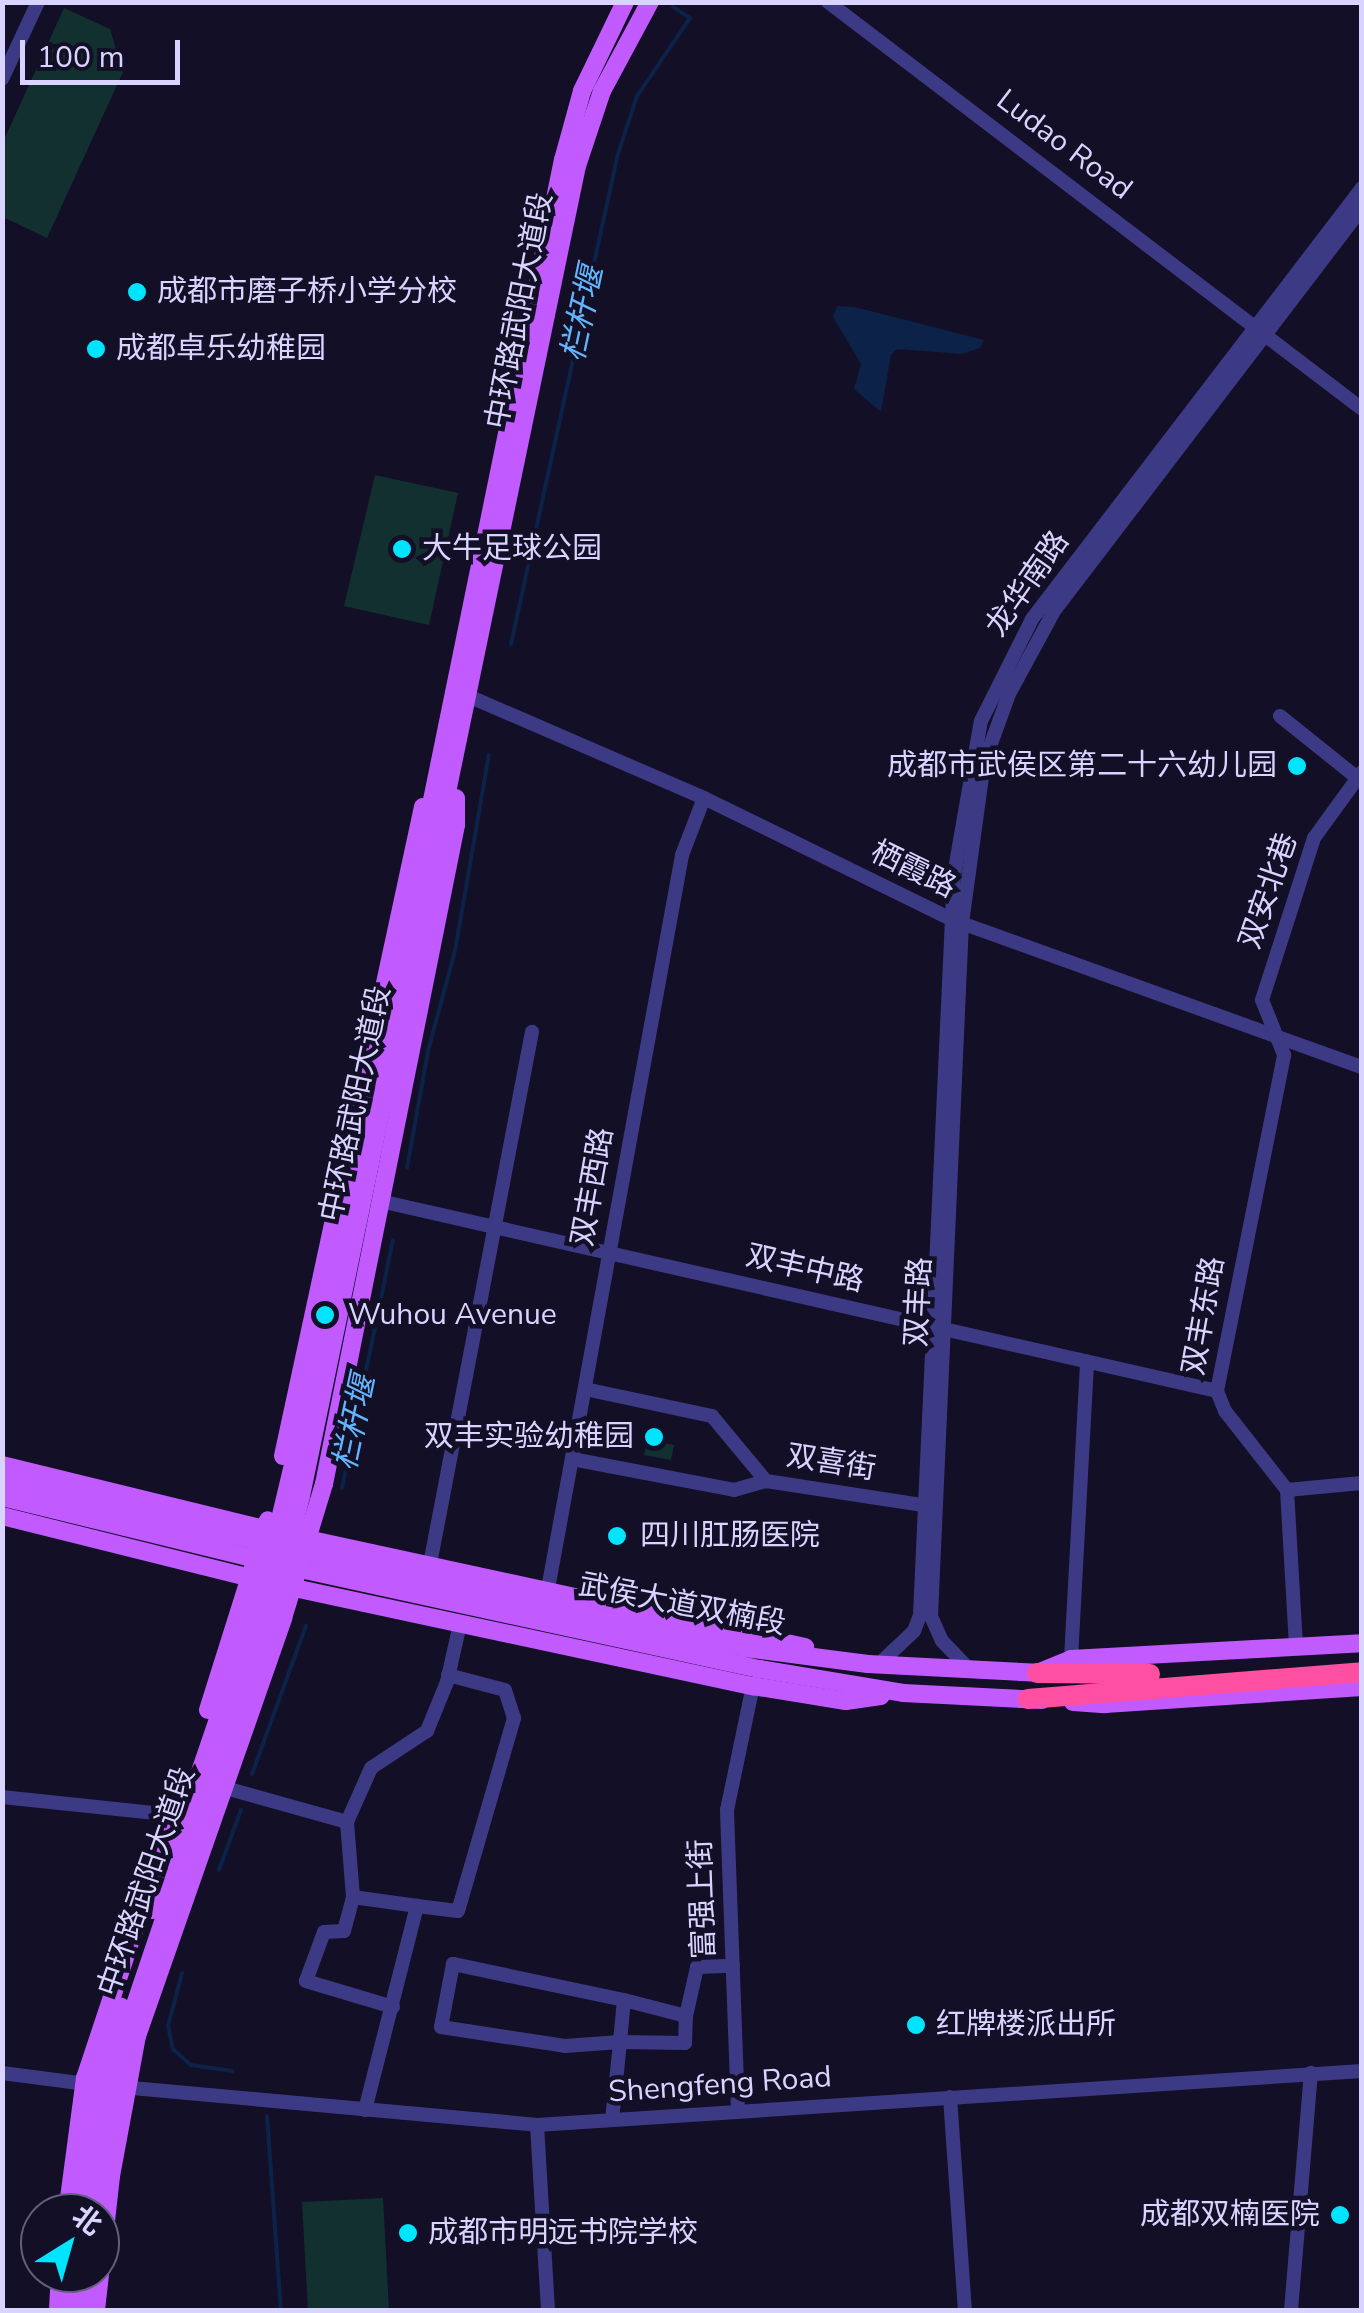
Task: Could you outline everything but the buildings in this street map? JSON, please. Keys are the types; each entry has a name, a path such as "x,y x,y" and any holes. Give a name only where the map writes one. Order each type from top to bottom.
{"highway":[{"path":"1028,1699 1136,1682 1362,1659"},
{"path":"1037,1672 1136,1682 1362,1672"}],"main road":[{"name":"中环路武阳大道段","path":"96,2193 121,2046 279,1580 292,1530 462,693 563,160 582,91 625,2"},
{"name":"中环路武阳大道段","path":"462,693 577,166 602,91 650,2"},
{"path":"77,2307 142,2020 292,1588 324,1484 456,824 447,768"},
{"path":"70,2193 84,2084 265,1529 415,829 447,768"},
{"name":"中环路武阳大道段","path":"83,2193 106,2050 266,1578 412,938"},
{"path":"2,1466 307,1539 753,1632 874,1664"},
{"name":"武侯大道双楠段","path":"2,1482 312,1557 745,1648 874,1664 1037,1672 1071,1658 1362,1643"},
{"name":"武侯大道双楠段","path":"2,1497 756,1678 903,1693 1105,1704 1362,1687"},
{"path":"2,1516 292,1588 460,1624 756,1678"}],"street":[{"path":"2,79 38,2"},
{"name":"Ludao Road","path":"828,2 1362,409"},
{"path":"1260,330 1362,188"},
{"path":"1260,330 1362,208"},
{"name":"龙华南路","path":"958,922 984,763 1028,652 1260,330"},
{"name":"栖霞路","path":"462,693 704,798 958,922 1362,1067"},
{"path":"1280,716 1360,777"},
{"name":"双安北巷","path":"1278,1038 1262,1000 1314,838 1360,777"},
{"name":"双丰西路","path":"548,1589 682,854 704,798"},
{"name":"双丰路","path":"958,922 939,1328 931,1616 942,1641 970,1671"},
{"path":"430,1564 532,1032"},
{"name":"双丰东路","path":"1278,1038 1284,1055 1217,1391 1225,1412 1287,1490"},
{"name":"双丰中路","path":"380,1201 1217,1391"},
{"name":"双丰路","path":"874,1664 914,1631 920,1615 922,1505 939,1328"},
{"path":"1071,1658 1087,1361"},
{"name":"双喜街","path":"585,1389 712,1416 766,1481 922,1505"},
{"path":"572,1459 734,1490 766,1481"},
{"path":"1296,1646 1287,1490 1362,1483"},
{"path":"392,2008 306,1982 324,1932 344,1931 353,1897 348,1822 371,1768 427,1731 448,1675 460,1624"},
{"path":"353,1897 458,1911 514,1718 505,1690 448,1675"},
{"name":"富强上街","path":"738,2112 728,1810 756,1678"},
{"path":"222,1787 348,1822"},
{"path":"2,1797 172,1815"},
{"path":"365,2110 418,1906"},
{"path":"686,2016 453,1964 441,2027 566,2046 685,2042 686,2016 698,1967 733,1966"},
{"path":"612,2120 624,2000"},
{"name":"Shengfeng Road","path":"2,2074 538,2125 1362,2071"},
{"path":"1290,2310 1311,2073"},
{"path":"950,2097 965,2310"},
{"path":"538,2125 548,2310"}],"green space":[{"path":"64,8 110,29 123,72 47,238 3,217 3,142"},
{"name":"大牛足球公园","path":"375,475 458,493 429,625 344,606"},
{"path":"647,1440 674,1445 671,1460 644,1455"},
{"path":"383,2198 389,2310 308,2310 302,2202"}],"water":[{"path":"837,306 855,307 984,340 980,348 962,354 897,349 891,355 881,412 854,389 861,364 833,317"}],"waterway":[{"name":"栏杆堰","path":"511,644 617,157 637,96 690,18 673,7"},
{"name":"栏杆堰","path":"407,1168 428,1051 455,951 489,755"},
{"name":"栏杆堰","path":"342,1488 393,1240"},
{"name":"栏杆堰","path":"252,1774 306,1626"},
{"name":"栏杆堰","path":"219,1870 241,1810"},
{"name":"栏杆堰","path":"182,1973 168,2026 173,2049 191,2065 233,2071"},
{"name":"栏杆堰","path":"267,2116 281,2310"}],"place":[{"name":"成都市磨子桥小学分校","path":"137,292"},
{"name":"成都卓乐幼稚园","path":"96,349"},
{"name":"大牛足球公园","path":"402,549"},
{"name":"成都市武侯区第二十六幼儿园","path":"1297,766"},
{"name":"Wuhou Avenue","path":"325,1315"},
{"name":"双丰实验幼稚园","path":"654,1437"},
{"name":"四川肛肠医院","path":"617,1536"},
{"name":"红牌楼派出所","path":"916,2025"},
{"name":"成都双楠医院","path":"1340,2215"},
{"name":"成都市明远书院学校","path":"408,2233"}]}
